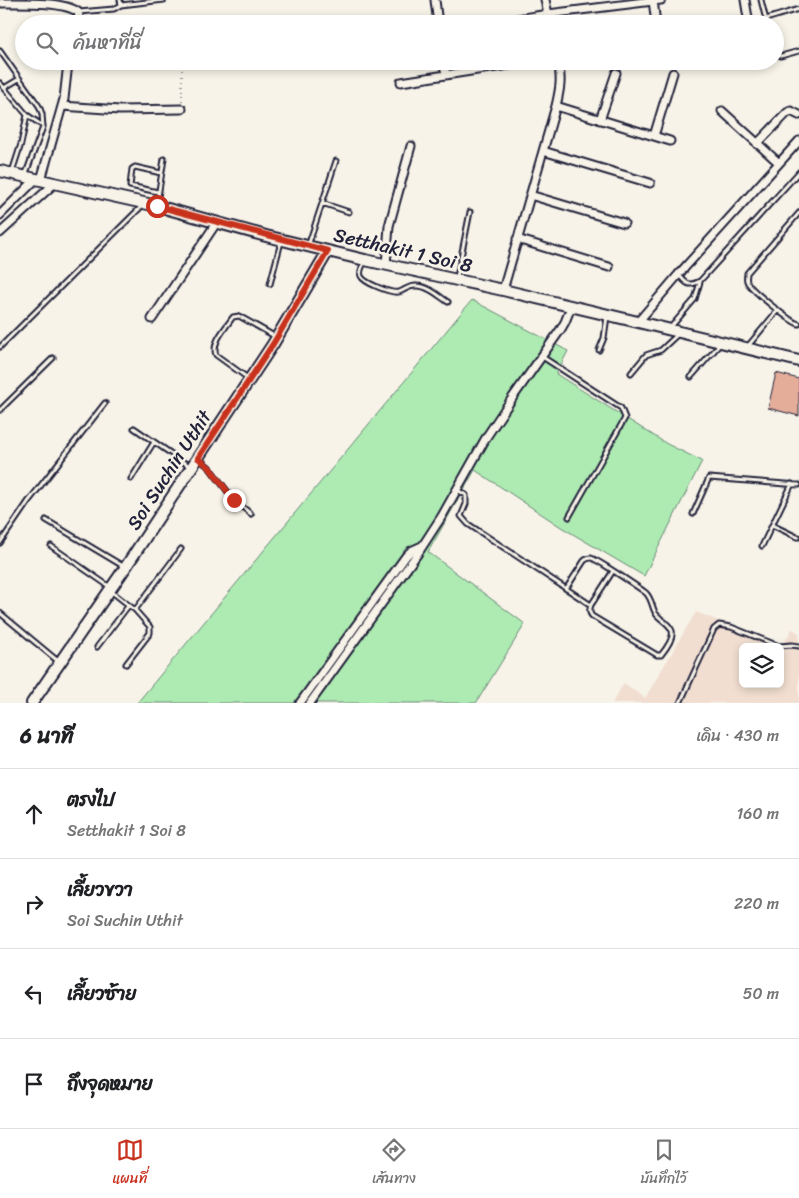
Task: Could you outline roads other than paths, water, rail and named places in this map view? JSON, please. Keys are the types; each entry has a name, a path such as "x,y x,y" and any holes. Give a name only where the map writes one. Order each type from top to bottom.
{"street":[{"path":"435,0 437,15"},
{"path":"545,0 548,14"},
{"path":"542,15 661,0"},
{"path":"744,0 747,15"},
{"path":"653,1 655,15"},
{"path":"0,3 55,2 74,9 79,15"},
{"path":"0,215 38,180 64,99 67,70"},
{"path":"445,70 446,74"},
{"path":"401,82 473,70"},
{"path":"503,290 556,106 560,86 560,70"},
{"path":"600,120 616,73"},
{"path":"654,136 673,73"},
{"path":"62,106 120,110 182,109"},
{"path":"556,106 670,140"},
{"path":"722,111 779,163"},
{"path":"757,144 787,113 791,111 799,115"},
{"path":"638,322 799,141"},
{"path":"386,265 389,226 411,146"},
{"path":"543,151 650,183"},
{"name":"Setthakit 1 Soi 8","path":"0,171 145,203 365,260 503,290 799,361"},
{"path":"0,233 55,183"},
{"path":"530,195 624,223"},
{"path":"152,319 217,222"},
{"path":"518,239 609,266"},
{"name":"Soi Suchin Uthit","path":"32,703 192,468 277,338 328,251"},
{"path":"310,703 442,516 512,397 561,329 571,307"},
{"path":"300,703 406,556 411,551 422,546"}],"lane":[{"path":"120,0 121,5"},
{"path":"78,12 114,9 121,5 164,0"},
{"path":"761,0 765,15"},
{"path":"779,15 799,9"},
{"path":"0,51 39,106 42,114 43,127 25,176"},
{"path":"784,55 799,51"},
{"path":"4,88 19,79"},
{"path":"0,83 26,115 43,127"},
{"path":"12,173 21,144 26,115"},
{"path":"157,206 164,158"},
{"path":"308,246 336,161"},
{"path":"158,192 130,186 132,169 135,167 161,173"},
{"path":"678,275 688,284 692,285 700,281 799,172"},
{"path":"0,346 145,203"},
{"path":"322,203 349,212"},
{"path":"457,280 470,212"},
{"path":"799,213 747,273 746,280 750,286 778,310 799,324"},
{"path":"270,284 282,239"},
{"path":"365,260 360,271 360,276 364,280 390,292 400,292 407,287 425,287 448,302"},
{"path":"668,330 695,299 700,281"},
{"path":"746,349 778,310"},
{"path":"599,350 604,338 607,315"},
{"path":"250,379 216,355 214,350 215,344 233,317 239,316 277,338"},
{"path":"631,373 646,355 661,350 680,333"},
{"path":"691,377 721,343"},
{"path":"541,356 621,408 625,418 569,516"},
{"path":"0,410 53,358"},
{"path":"0,543 28,502 105,403"},
{"path":"134,428 192,468"},
{"path":"131,479 154,442"},
{"path":"198,458 209,467 234,500 251,514"},
{"path":"693,514 709,478 799,485"},
{"path":"762,546 792,484"},
{"path":"457,490 466,495 466,504 461,516 468,524 591,605"},
{"path":"46,520 125,568"},
{"path":"772,525 799,537"},
{"path":"51,546 110,589 135,610 150,627 150,633 126,664"},
{"path":"135,610 181,549"},
{"path":"566,589 584,561 587,558 591,558 596,560 613,571 648,594 655,613 672,630 673,634 661,655 657,655 590,614 591,605 613,571"},
{"path":"97,647 129,605"},
{"path":"0,613 59,662"},
{"path":"680,703 714,629 719,625 731,627 779,646 799,646"}]}
